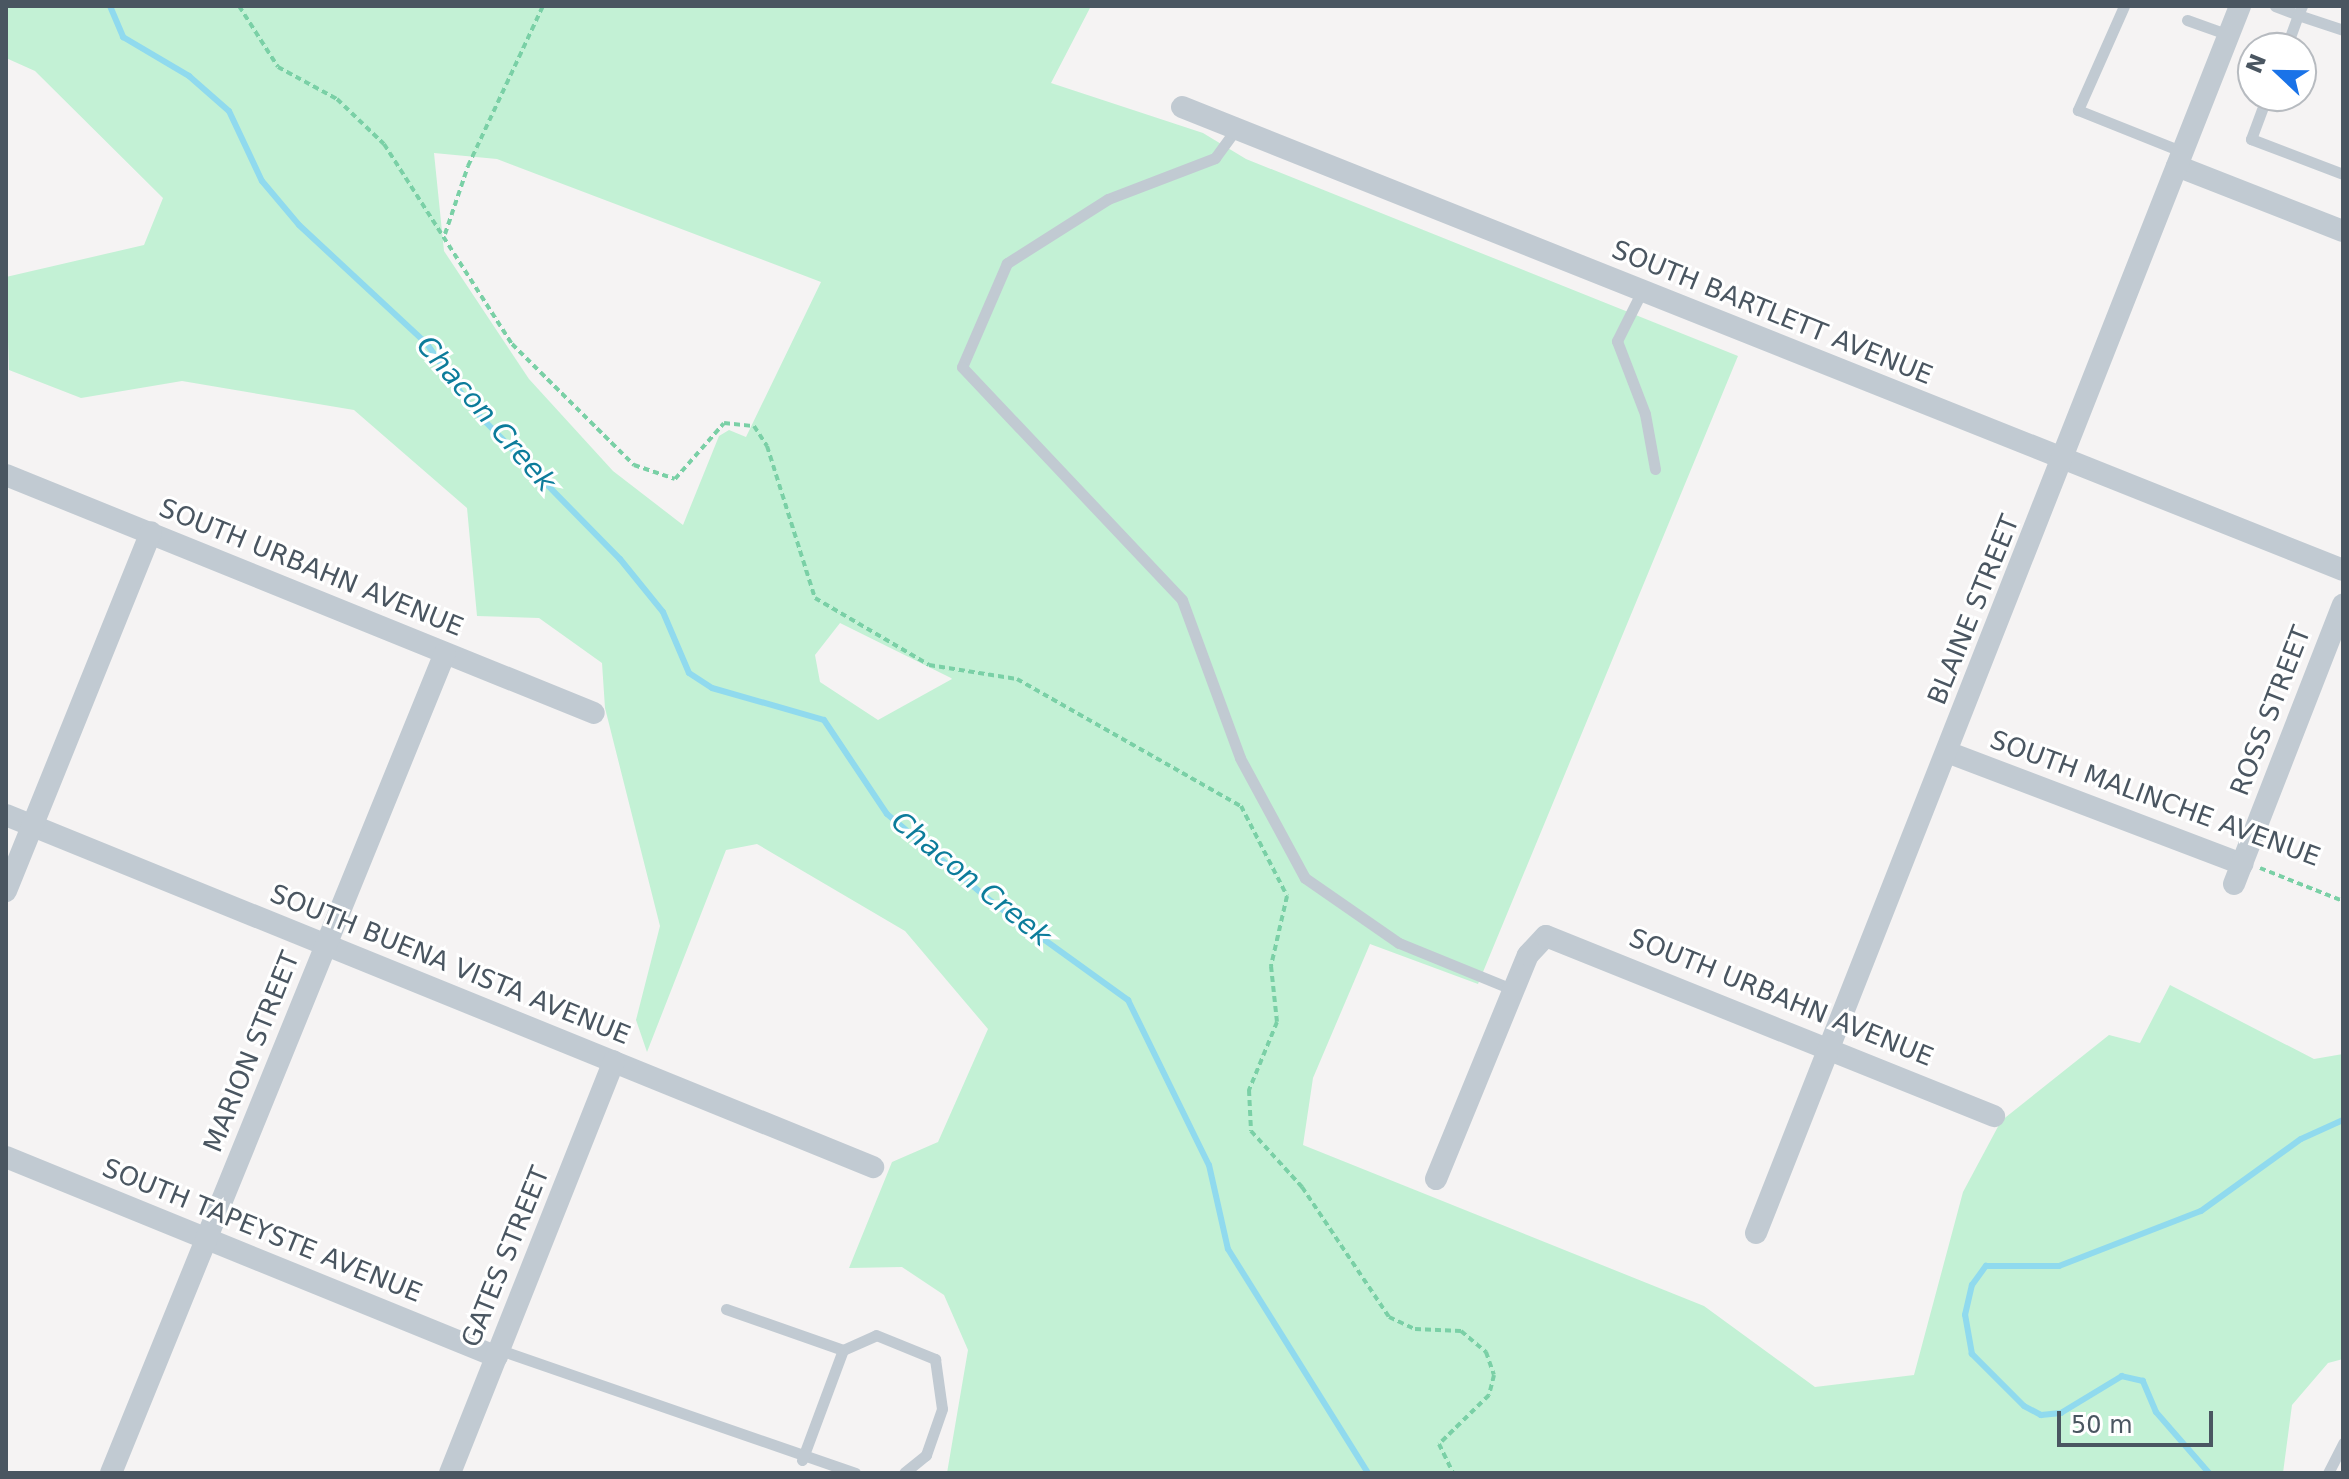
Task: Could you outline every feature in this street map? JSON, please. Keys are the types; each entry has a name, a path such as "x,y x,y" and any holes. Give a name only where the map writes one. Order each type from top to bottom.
{"street":[{"name":"BLAINE STREET","path":"1756,1233 1828,1046 2065,459 2238,7"},
{"name":"SOUTH BARTLETT AVENUE","path":"1182,107 2343,570"},
{"path":"2180,159 2343,231"},
{"name":"SOUTH URBAHN AVENUE","path":"6,475 594,713"},
{"path":"6,891 151,532"},
{"name":"ROSS STREET","path":"2238,874 2343,604"},
{"name":"MARION STREET","path":"111,1473 445,653"},
{"name":"SOUTH MALINCHE AVENUE","path":"1947,752 2238,874"},
{"name":"SOUTH BUENA VISTA AVENUE","path":"6,815 873,1167"},
{"name":"SOUTH URBAHN AVENUE","path":"1514,990 1528,955 1546,936 1828,1046 1994,1116"},
{"path":"1436,1179 1514,990"},
{"name":"GATES STREET","path":"450,1473 614,1061"},
{"name":"SOUTH TAPEYSTE AVENUE","path":"6,1157 498,1353"}],"lane":[{"path":"2124,6 2078,110 2180,159"},
{"path":"2275,6 2300,10 2343,30"},
{"path":"2292,32 2300,10"},
{"path":"2187,20 2229,35"},
{"path":"2261,112 2251,139 2343,174"},
{"path":"1236,129 1215,158 1108,199 1007,263 962,367 1182,600 1240,758 1305,878 1399,943 1514,990"},
{"path":"1642,291 1617,341 1645,414 1655,469"},
{"path":"726,1309 843,1350 876,1335 935,1359 942,1409 926,1455 904,1473"},
{"path":"802,1460 843,1350"},
{"path":"498,1353 802,1460 855,1473"},
{"path":"2328,1473 2343,1443"}],"path":[{"path":"239,6 278,67 362,119 445,234 512,344 634,465 675,479 724,423 754,426 767,446 815,598 929,665 1017,679 1241,806 1287,896 1271,966 1277,1022 1249,1090 1251,1131 1302,1187 1389,1317 1402,1326 1461,1331 1486,1352 1494,1375 1489,1395 1439,1444 1453,1473"},
{"path":"445,234 468,166 543,6"},
{"name":"SOUTH MALINCHE AVENUE","path":"2238,874 2299,877 2343,901"}],"green space":[{"path":"6,6 1091,6 1051,83 1203,133 1246,159 1738,356 1478,984 1370,944 1313,1078 1303,1145 1704,1306 1815,1387 1914,1375 1963,1192 2001,1121 2109,1035 2140,1043 2170,985 2314,1059 2343,1054 2343,1359 2328,1363 2292,1405 2283,1473 947,1473 968,1350 944,1295 902,1267 849,1268 892,1162 938,1142 988,1029 905,931 757,844 726,850 647,1052 636,1020 660,926 605,708 602,663 539,618 477,616 467,508 354,410 182,381 81,398 9,370 6,277 144,245 163,198 35,71 6,58","holes":["434,153 497,159 821,282 746,437 729,430 719,436 683,525 613,471 529,379 444,251","840,623 951,678 952,679 878,720 820,682 815,655"]}],"waterway":[{"name":"Chacon Creek","path":"110,6 123,37 189,76 229,111 262,181 299,225 427,344 471,407 620,559 663,612 689,673 712,688 824,720 887,814 992,902 1128,1000 1209,1165 1228,1249 1368,1473"},
{"path":"2209,1473 2156,1412 2143,1381 2122,1376 2061,1413 2041,1415 2024,1406 1972,1354 1965,1315 1972,1285 1986,1266 2059,1266 2201,1211 2301,1139 2343,1120"}]}
